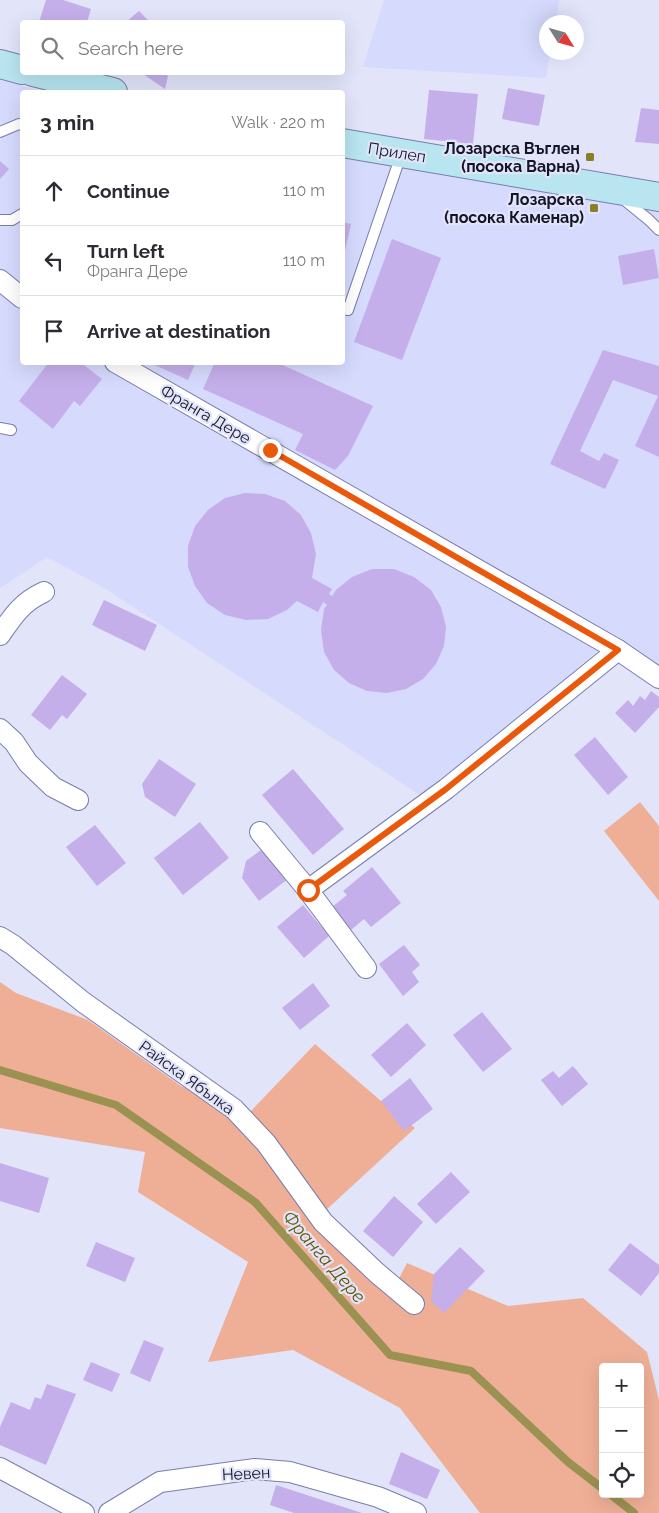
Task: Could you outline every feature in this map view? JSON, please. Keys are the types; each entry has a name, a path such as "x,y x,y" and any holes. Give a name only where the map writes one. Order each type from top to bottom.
{"street":[{"path":"0,64 20,69"},
{"path":"44,75 99,90"},
{"name":"Прилеп","path":"345,144 659,197"},
{"path":"0,280 20,296"},
{"name":"Франга Дере","path":"120,365 618,650 659,678"},
{"path":"0,635 14,614 31,598 44,592"},
{"path":"308,890 446,789 618,650"},
{"path":"0,729 14,742 28,763 53,787 78,800"},
{"path":"260,832 308,890 366,968"},
{"name":"Райска Ябълка","path":"0,937 13,945 83,1002 234,1109 266,1143 323,1222 377,1273 414,1304"},
{"path":"0,1468 84,1513"},
{"name":"Невен","path":"109,1513 160,1482 255,1468 290,1472 378,1498 416,1513"}],"lane":[{"path":"0,132 20,124"},
{"path":"345,310 348,310 402,153"},
{"path":"610,189 659,230"},
{"path":"0,220 12,220 20,215"},
{"path":"0,428 11,430"}],"shaded area":[{"path":"384,0 559,0 557,15 539,15 539,60 549,60 546,78 363,67"},
{"path":"0,80 37,90 20,90 20,365 345,365 345,158 659,211 659,690 600,649 423,797 101,586 47,557 0,588"},
{"path":"640,802 659,826 659,901 604,831"},
{"path":"0,982 16,993 88,1020 181,1086 250,1112 315,1044 415,1128 324,1212 391,1294 407,1263 508,1306 583,1298 647,1352 659,1400 659,1513 480,1513 400,1408 293,1350 208,1362 248,1262 138,1192 145,1152 0,1128"}],"building":[{"path":"46,0 63,0 91,9 88,20 40,20"},
{"path":"139,11 148,20 128,20"},
{"path":"144,75 167,75 165,89"},
{"path":"508,88 545,95 539,126 502,119"},
{"path":"429,90 478,94 473,144 424,139"},
{"path":"641,108 659,110 659,144 635,142"},
{"path":"0,161 9,169 0,179"},
{"path":"345,223 351,224 345,251"},
{"path":"392,239 441,258 402,360 354,342"},
{"path":"654,249 659,278 623,285 618,256"},
{"path":"603,350 659,366 659,457 635,446 658,396 613,380 580,451 599,461 604,453 619,460 605,489 550,464"},
{"path":"47,365 84,365 102,379 80,406 74,401 53,429 19,401"},
{"path":"155,365 195,365 188,380"},
{"path":"214,365 283,365 373,406 348,456 335,470 295,450 303,434 203,389"},
{"path":"245,493 265,494 285,501 301,515 311,533 316,554 312,578 332,589 329,594 332,596 336,590 352,577 372,569 394,569 414,577 431,590 441,607 446,627 444,646 436,664 423,679 406,689 387,693 367,691 349,683 334,670 324,652 321,630 324,609 327,605 323,602 318,612 297,601 287,610 268,619 246,620 225,615 207,603 195,586 188,567 188,546 195,526 208,510 225,498"},
{"path":"104,600 157,625 145,651 92,625"},
{"path":"62,675 87,694 67,719 62,715 50,730 31,715"},
{"path":"651,691 659,697 659,707 635,733 615,713 628,700 633,706 640,696 645,700"},
{"path":"595,737 628,777 608,795 574,755"},
{"path":"159,759 196,784 175,817 145,797 142,784"},
{"path":"293,769 344,829 313,855 262,795"},
{"path":"200,822 229,858 183,895 154,858"},
{"path":"95,825 126,863 97,886 66,847"},
{"path":"265,847 288,879 259,901 242,878 246,861"},
{"path":"372,867 401,903 371,927 364,919 351,930 332,907 347,895 343,891"},
{"path":"303,905 329,936 304,958 277,927"},
{"path":"404,945 420,965 412,972 419,982 403,996 379,964"},
{"path":"313,983 330,1006 300,1030 282,1008"},
{"path":"482,1012 512,1049 483,1072 453,1035"},
{"path":"407,1023 426,1045 391,1077 371,1055"},
{"path":"573,1066 588,1084 562,1106 541,1080 553,1071 559,1078"},
{"path":"410,1078 433,1109 404,1131 381,1101"},
{"path":"0,1163 49,1178 39,1213 0,1201"},
{"path":"451,1172 470,1192 436,1224 417,1204"},
{"path":"394,1196 423,1222 393,1257 363,1231"},
{"path":"96,1242 135,1258 125,1282 86,1266"},
{"path":"630,1243 659,1265 659,1273 641,1296 608,1270"},
{"path":"460,1247 485,1271 444,1313 431,1301 434,1274"},
{"path":"144,1340 164,1348 150,1382 130,1373"},
{"path":"91,1362 120,1374 112,1392 83,1380"},
{"path":"47,1384 76,1394 46,1465 0,1445 0,1427 11,1402 30,1410 35,1397 41,1399"},
{"path":"401,1452 440,1470 427,1499 389,1484"},
{"path":"276,1485 362,1513 294,1513 270,1505"}],"waterway":[{"name":"Франга Дере","path":"0,1070 116,1105 255,1202 390,1355 471,1371 568,1462 599,1486"},
{"name":"Франга Дере","path":"615,1498 634,1513"}],"place":[{"name":"Лозарска Въглен (посока Варна)","path":"590,157"},
{"name":"Лозарска (посока Каменар)","path":"594,208"}],"route":[{"path":"270,450 618,650 446,789 308,890"}]}
